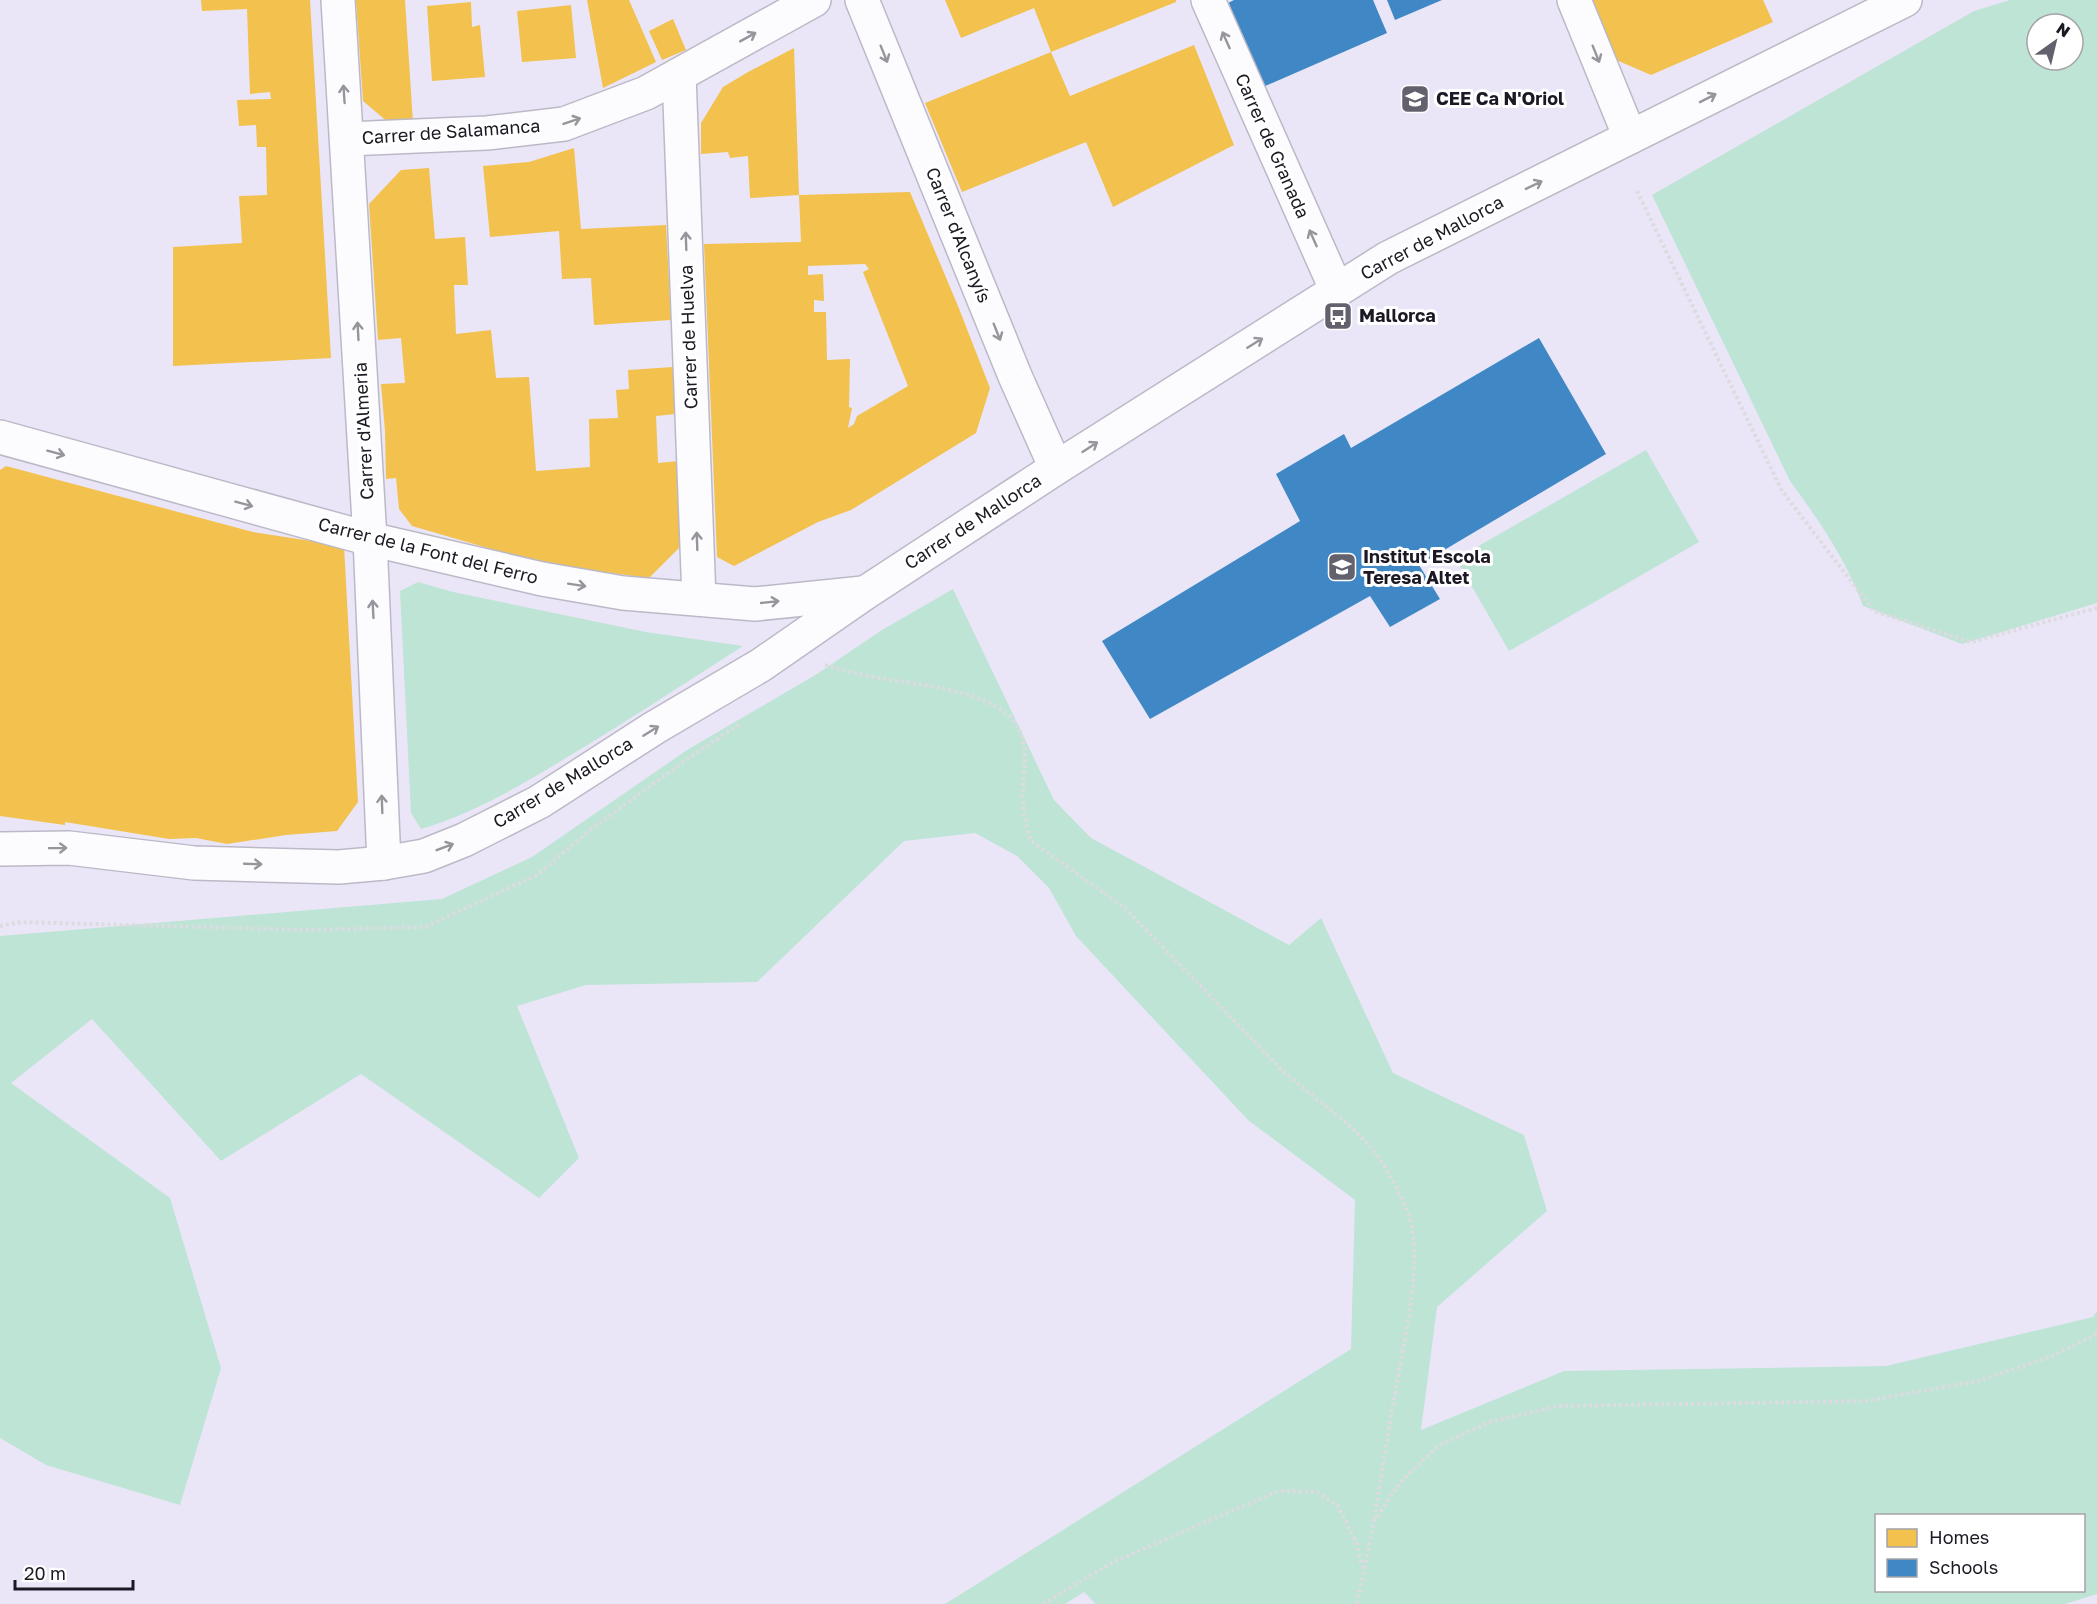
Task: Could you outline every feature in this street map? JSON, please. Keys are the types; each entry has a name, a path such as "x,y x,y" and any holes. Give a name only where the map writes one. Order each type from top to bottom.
{"street":[{"name":"Carrer d'Almeria","path":"338,0 370,539 384,863"},
{"name":"Carrer de Salamanca","path":"347,139 488,133 564,124 646,93 814,0"},
{"name":"Carrer d'Alcanyís","path":"862,0 1015,376 1056,468"},
{"name":"Carrer de Granada","path":"1208,0 1337,291"},
{"path":"1574,0 1630,137"},
{"name":"Carrer de Mallorca","path":"0,849 69,848 205,863 339,867 384,863 424,856 454,844 539,802 654,728 761,665 865,593 1056,468 1388,258 1905,0"},
{"name":"Carrer de Huelva","path":"679,75 699,599"},
{"name":"Carrer de la Font del Ferro","path":"0,437 370,539 543,579 623,592 754,604 865,593"}],"path":[{"path":"1637,191 1782,490 1874,611 1971,642 2097,608"},
{"path":"824,665 879,679 978,698 1011,718 1021,734 1026,755 1023,790 1027,829 1031,841 1125,908 1282,1070 1304,1091 1353,1129 1372,1149 1398,1192 1413,1232 1411,1304 1358,1604"},
{"path":"0,926 21,922 307,930 425,927 537,875 589,831 744,722"},
{"path":"1374,1522 1400,1482 1438,1446 1489,1422 1559,1406 1866,1401 1978,1381 2050,1357 2097,1334"},
{"path":"1042,1604 1113,1562 1278,1491 1317,1492 1338,1506 1357,1544 1363,1571"}],"green space":[{"path":"2010,0 2097,0 2097,603 1962,644 1863,606 1840,557 1790,481 1652,195 1974,11"},
{"path":"1646,450 1699,542 1509,651 1456,559"},
{"path":"418,582 453,592 646,632 743,646 534,777 479,807 421,829 411,813 400,591"},
{"path":"953,589 1054,800 1091,838 1289,945 1321,918 1393,1073 1524,1135 1547,1211 1437,1307 1421,1430 1564,1371 1886,1366 2093,1317 2097,1311 2097,1594 2065,1604 1096,1604 1084,1592 1065,1604 945,1604 1351,1349 1355,1200 1248,1120 1076,936 1049,888 1017,856 975,833 904,841 757,982 586,985 517,1006 579,1158 539,1198 361,1074 221,1161 92,1019 11,1083 170,1198 221,1368 180,1505 46,1465 0,1438 0,936 442,899 532,857 687,750 817,674 882,630"}],"building: Homes":[{"path":"201,0 310,0 331,358 173,366 173,247 242,243 239,196 267,195 266,147 257,147 256,125 239,126 237,100 271,99 270,92 250,94 247,9 202,11"},
{"path":"356,0 405,0 413,123 389,123 363,101"},
{"path":"587,0 629,0 656,62 603,88"},
{"path":"945,0 1176,0 1176,2 1051,52 1034,8 961,38"},
{"path":"1585,0 1763,0 1773,22 1651,75 1607,56"},
{"path":"471,2 472,27 480,25 485,77 432,81 427,6"},
{"path":"571,5 576,58 522,62 517,11"},
{"path":"673,19 686,50 662,60 649,31"},
{"path":"1194,45 1234,145 1113,207 1086,142 962,192 925,103 1051,52 1070,96"},
{"path":"794,48 799,195 750,198 748,156 730,158 728,152 701,154 701,123 723,87"},
{"path":"574,148 581,229 666,225 671,320 594,325 591,278 562,279 559,231 490,237 483,166 529,162"},
{"path":"429,168 435,239 465,237 468,285 454,285 456,334 491,330 496,378 529,377 536,471 590,467 589,419 618,418 616,390 629,389 628,370 673,367 676,414 656,416 658,463 679,461 681,546 649,578 559,566 522,558 412,526 399,509 396,478 386,479 381,384 405,383 401,338 378,340 369,204 401,170"},
{"path":"910,192 990,388 976,433 851,510 818,522 734,566 717,557 704,244 801,242 799,195","holes":["865,264 869,269 863,272 908,386 857,416 854,424 848,428 852,408 849,407 850,359 827,360 826,312 814,312 814,300 824,301 823,274 808,275 808,266"]},
{"path":"6,466 253,532 344,546 358,802 337,831 286,835 227,844 196,838 169,839 65,822 65,825 0,816 0,470"}],"building: Schools":[{"path":"1234,0 1373,0 1387,33 1263,87 1228,3"},
{"path":"1387,0 1442,0 1395,20"},
{"path":"1539,338 1606,454 1419,565 1440,599 1390,627 1370,596 1150,719 1102,641 1300,521 1276,474 1344,434 1351,448"}],"place":[{"name":"CEE Ca N'Oriol","path":"1415,99"},
{"name":"Mallorca","path":"1338,316"},
{"name":"Institut Escola Teresa Altet","path":"1342,567"}]}
